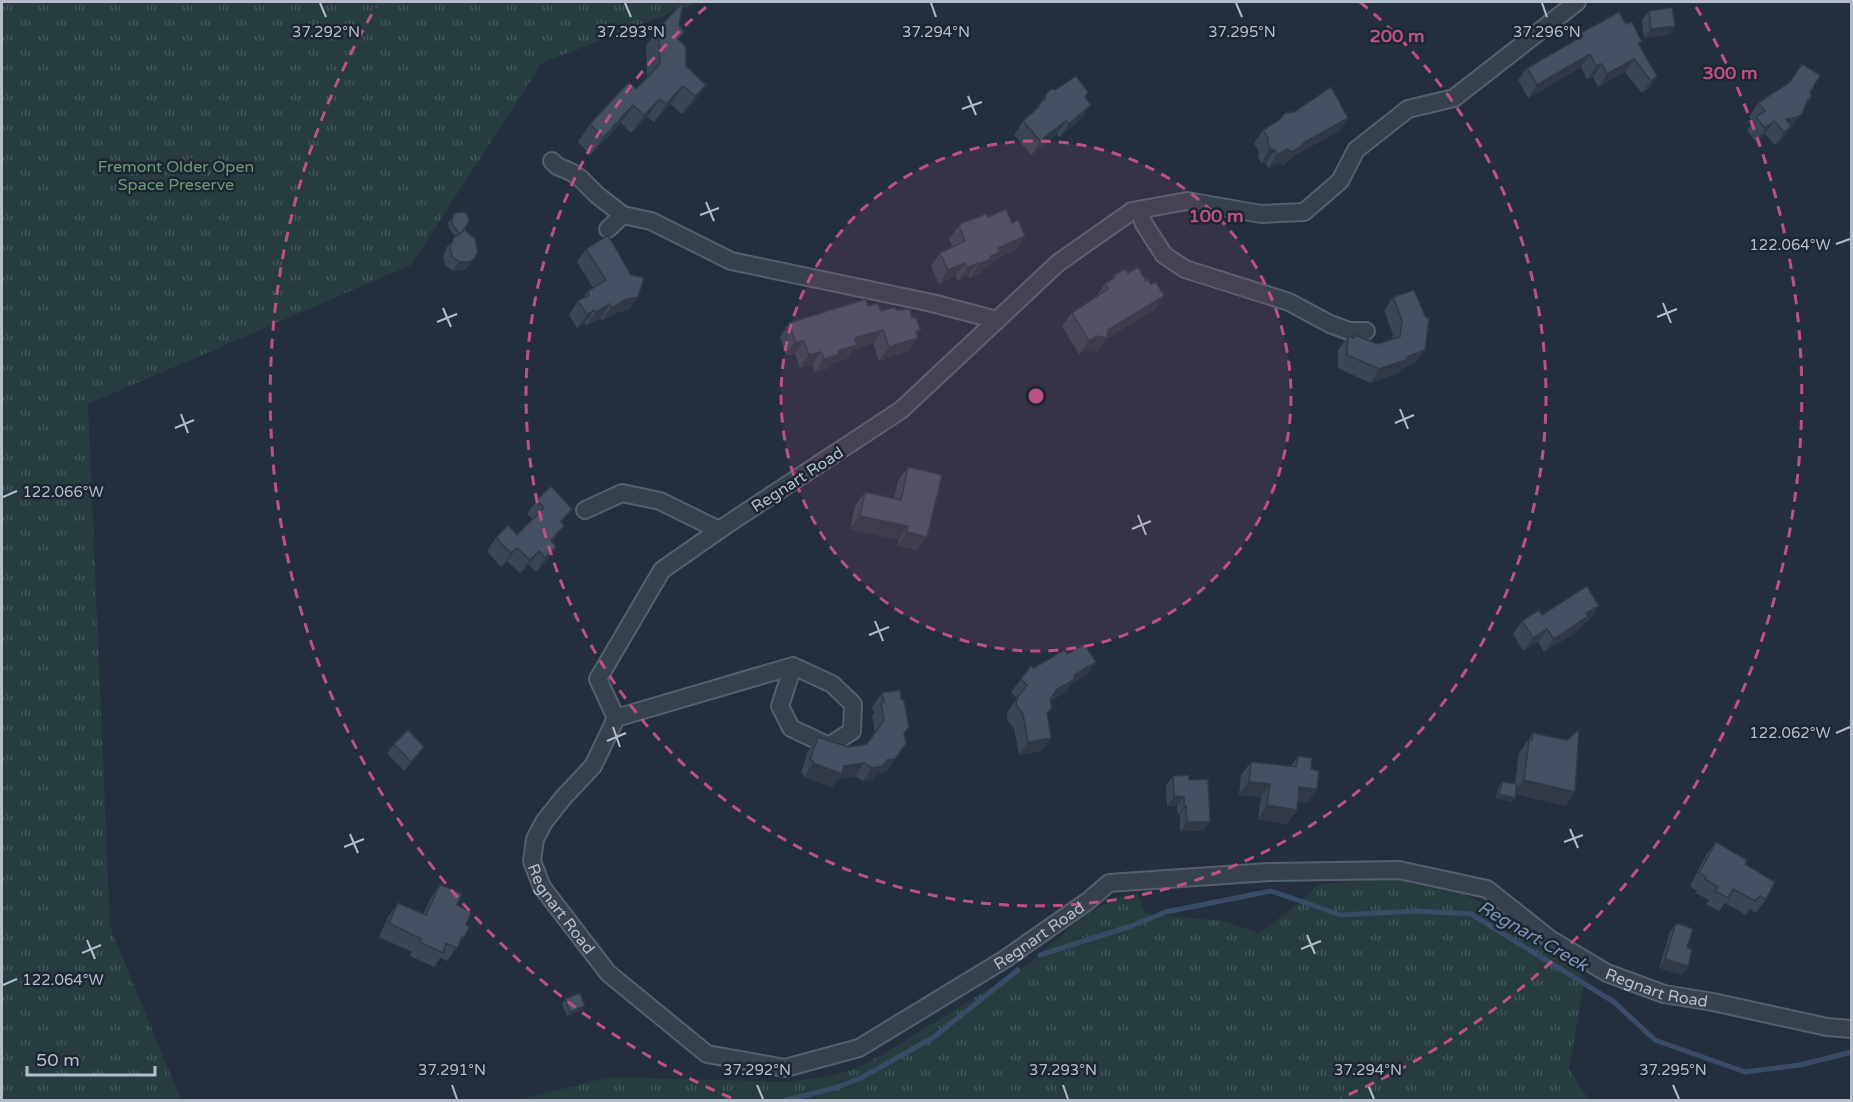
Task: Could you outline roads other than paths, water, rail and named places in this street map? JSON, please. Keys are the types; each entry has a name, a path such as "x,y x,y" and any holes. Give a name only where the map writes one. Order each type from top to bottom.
{"street":[{"name":"Regnart Road","path":"1577,2 1454,98 1408,109 1356,150 1340,180 1304,212 1261,214 1187,201 1132,211 1058,263 901,410 662,570 598,679 616,718 593,766 544,822 535,839 532,861 542,887 608,973 707,1054 785,1068 860,1048 1005,959 1088,901 1109,883 1269,872 1399,870 1487,890 1550,939 1607,974 1664,994 1713,1002 1827,1027 1851,1029"},
{"path":"552,161 580,178 622,215 651,221 731,261 932,303 997,320"},
{"path":"1139,210 1143,224 1164,255 1185,269 1289,302 1330,324 1349,331 1366,331"},
{"path":"608,229 622,215"},
{"path":"585,510 622,493 660,501 719,530"},
{"path":"616,718 793,666 832,684 853,704 852,731 829,746 791,728 780,706 793,666"}],"waterway":[{"name":"Regnart Creek","path":"1040,955 1131,926 1166,912 1271,891 1341,915 1417,911 1471,914 1614,1002 1655,1040 1745,1072 1800,1065 1852,1052"},
{"name":"Regnart Creek","path":"786,1100 835,1088 861,1078 934,1037 1018,970"}],"park label":[{"name":"Fremont Older Open Space Preserve","path":"176,175"}]}
